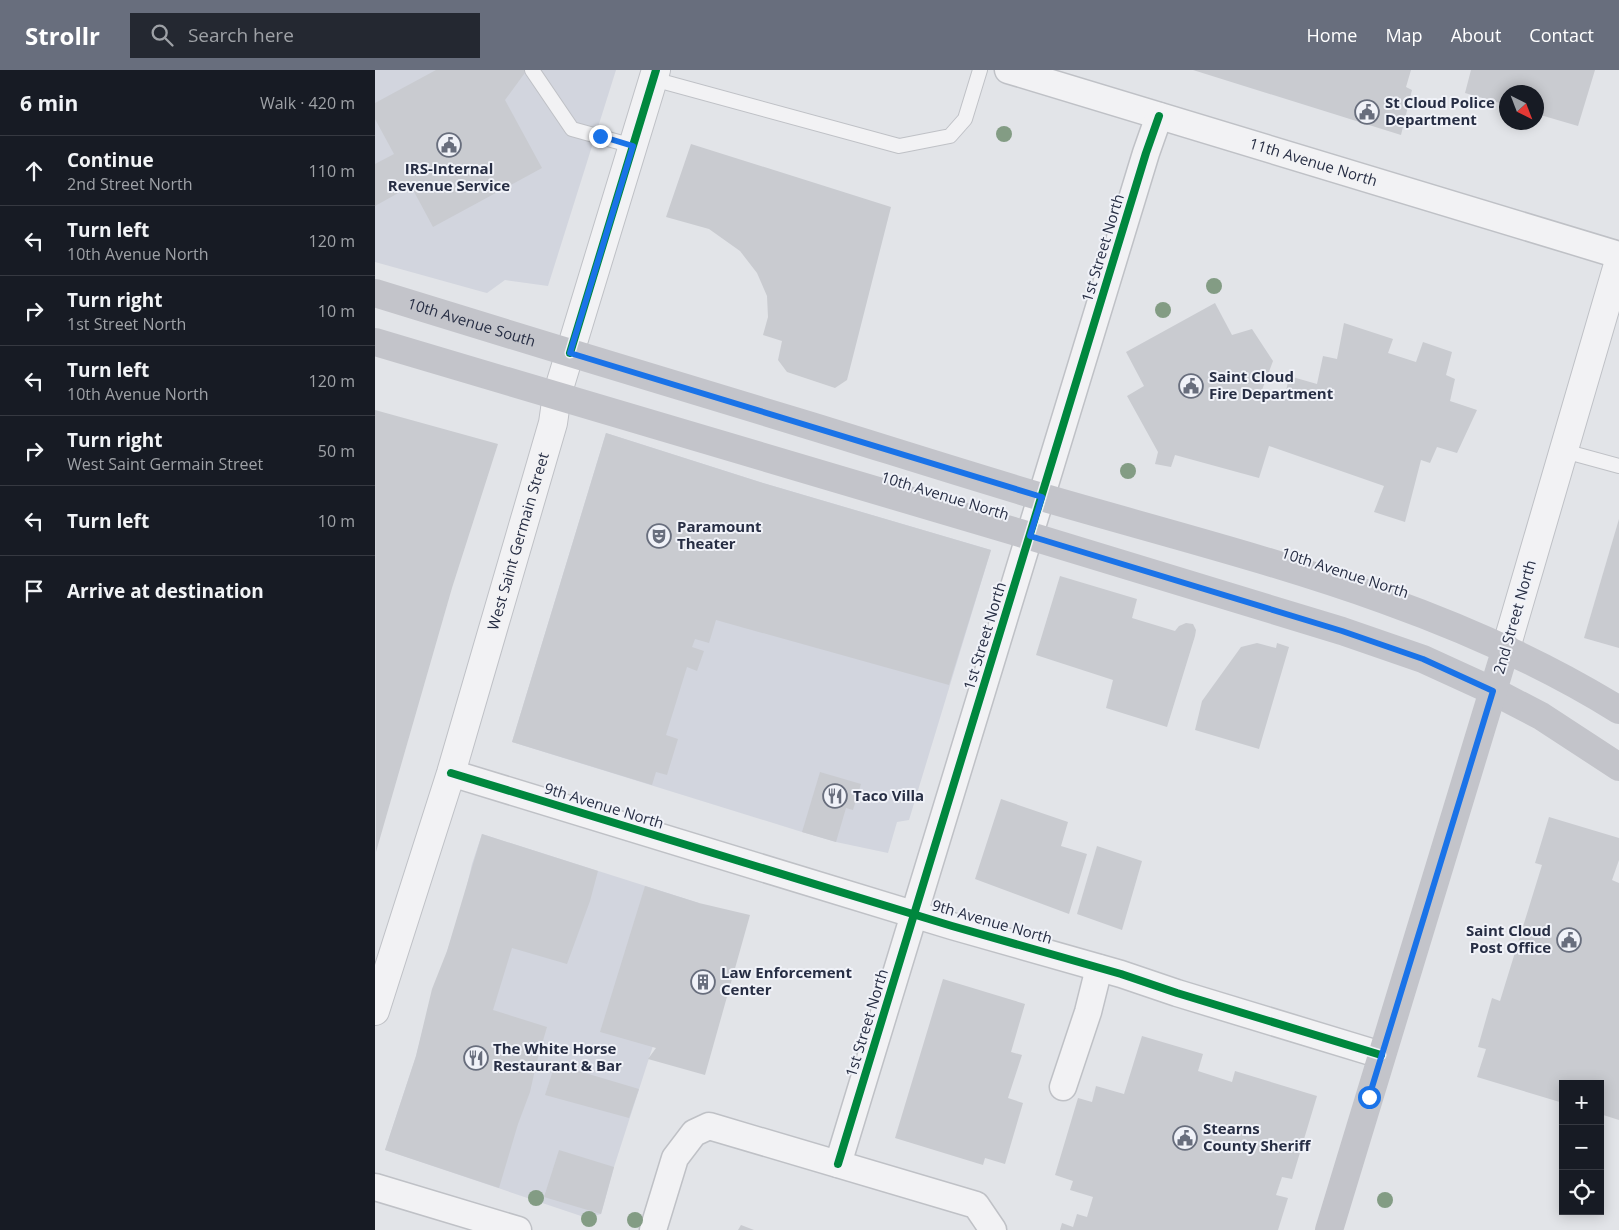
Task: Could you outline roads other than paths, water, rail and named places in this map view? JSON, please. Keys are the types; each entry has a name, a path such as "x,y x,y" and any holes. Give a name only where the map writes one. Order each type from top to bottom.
{"main road":[{"name":"10th Avenue South","path":"375,293 570,353"},
{"path":"375,342 557,395"},
{"name":"10th Avenue North","path":"570,353 1042,497 1354,588 1434,617 1506,648"},
{"name":"10th Avenue North","path":"557,395 1342,631 1423,659 1493,691"},
{"path":"1506,648 1554,672 1619,710"},
{"name":"2nd Street North","path":"1329,1230 1506,648"},
{"path":"1493,691 1541,716 1619,767"}],"street":[{"name":"11th Avenue North","path":"1008,70 1619,255"},
{"name":"West Saint Germain Street","path":"375,1011 451,773 553,423 557,395 655,75"},
{"name":"1st Street North","path":"838,1164 1146,153 1159,116"},
{"name":"2nd Street North","path":"1506,648 1619,261"},
{"name":"9th Avenue North","path":"451,773 914,914 1099,968 1381,1056"},
{"path":"1063,1087 1088,1012 1099,968"},
{"path":"653,1230 675,1158 694,1132 709,1126 976,1205 993,1230"},
{"path":"375,1187 503,1228"}],"lane":[{"path":"532,70 573,129 633,146"},
{"path":"655,75 899,146 950,136 965,119 980,70"},
{"path":"1564,451 1619,466"}],"place":[{"name":"St Cloud Police Department","path":"1367,112"},
{"name":"IRS-Internal Revenue Service","path":"449,145"},
{"name":"Saint Cloud Fire Department","path":"1191,386"},
{"name":"Paramount Theater","path":"659,536"},
{"name":"Taco Villa","path":"835,796"},
{"name":"Saint Cloud Post Office","path":"1569,940"},
{"name":"Law Enforcement Center","path":"703,982"},
{"name":"The White Horse Restaurant & Bar","path":"476,1058"},
{"name":"Stearns County Sheriff","path":"1185,1138"}]}
